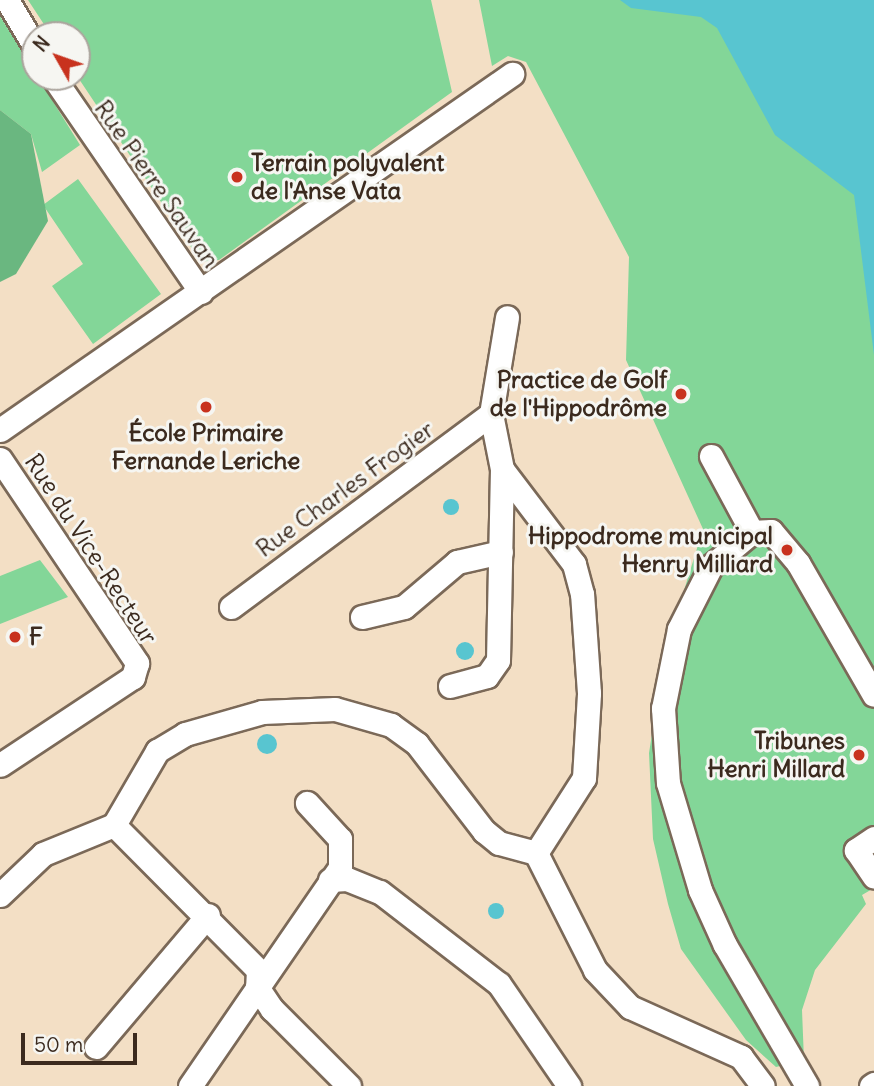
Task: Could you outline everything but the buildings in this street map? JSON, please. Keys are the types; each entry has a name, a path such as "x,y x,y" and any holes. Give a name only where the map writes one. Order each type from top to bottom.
{"street":[{"path":"7,0 21,24"},
{"path":"201,292 512,74"},
{"name":"Rue Pierre Sauvan","path":"0,430 201,292 63,91"},
{"path":"450,686 487,676 498,660 502,469 491,414 507,317"},
{"name":"Rue Charles Frogier","path":"231,607 491,414"},
{"path":"711,456 752,532"},
{"name":"Rue du Vice-Recteur","path":"0,459 137,663 133,677 0,765"},
{"path":"502,469 574,564 582,594 589,694 584,778 536,853"},
{"path":"807,1086 788,1062 700,890 674,811 664,755 666,683 690,600 711,566 752,532 771,531 798,563 874,695"},
{"path":"362,617 404,607 457,562 501,552"},
{"path":"0,895 43,854 114,825 143,768 178,737 262,712 335,709 391,725 417,744 484,831 499,843 536,853 595,970 631,1007 741,1057 763,1086"},
{"path":"190,1086 340,868 340,839 307,803"},
{"path":"114,825 208,915 258,970 257,986 349,1086"},
{"path":"874,838 856,850 874,877"},
{"path":"330,880 347,879 380,892 499,984 569,1086"},
{"path":"96,1047 208,915"}],"green space":[{"name":"Terrain polyvalent de l'Anse Vata","path":"28,0 431,0 452,92 219,260 201,262 87,91 91,91 91,21 42,21"},
{"name":"Hippodrome municipal Henry Milliard","path":"479,0 874,0 874,888 862,895 866,904 815,970 802,1010 804,1060 776,1067 746,1040 681,949 653,839 649,753 665,652 703,529 626,360 629,257 526,62 508,56 492,66"},
{"path":"0,16 21,50 21,91 47,91 80,145 42,172 31,134 0,110"},
{"path":"0,110 31,134 48,221 16,274 0,282"},
{"path":"78,179 161,294 93,344 52,286 83,264 43,205"},
{"path":"40,560 68,597 0,624 0,576"}],"water":[{"path":"620,0 874,0 874,355 854,195 775,135 717,28 701,17 631,8"},
{"path":"448,499 454,499 459,507 457,513 448,515 443,510 443,504"},
{"path":"465,642 471,645 474,651 471,657 465,660 459,657 456,651 459,645"},
{"path":"267,734 274,737 277,744 274,751 267,754 260,751 257,744 260,737"},
{"path":"496,903 502,905 502,917 496,919 490,917 488,911 490,905"}],"place":[{"name":"Terrain polyvalent de l'Anse Vata","path":"237,177"},
{"name":"Practice de Golf de l'Hippodrôme","path":"681,394"},
{"name":"École Primaire Fernande Leriche","path":"206,407"},
{"name":"Hippodrome municipal Henry Milliard","path":"787,550"},
{"name":"F","path":"15,637"},
{"name":"Tribunes Henri Millard","path":"859,755"}]}
